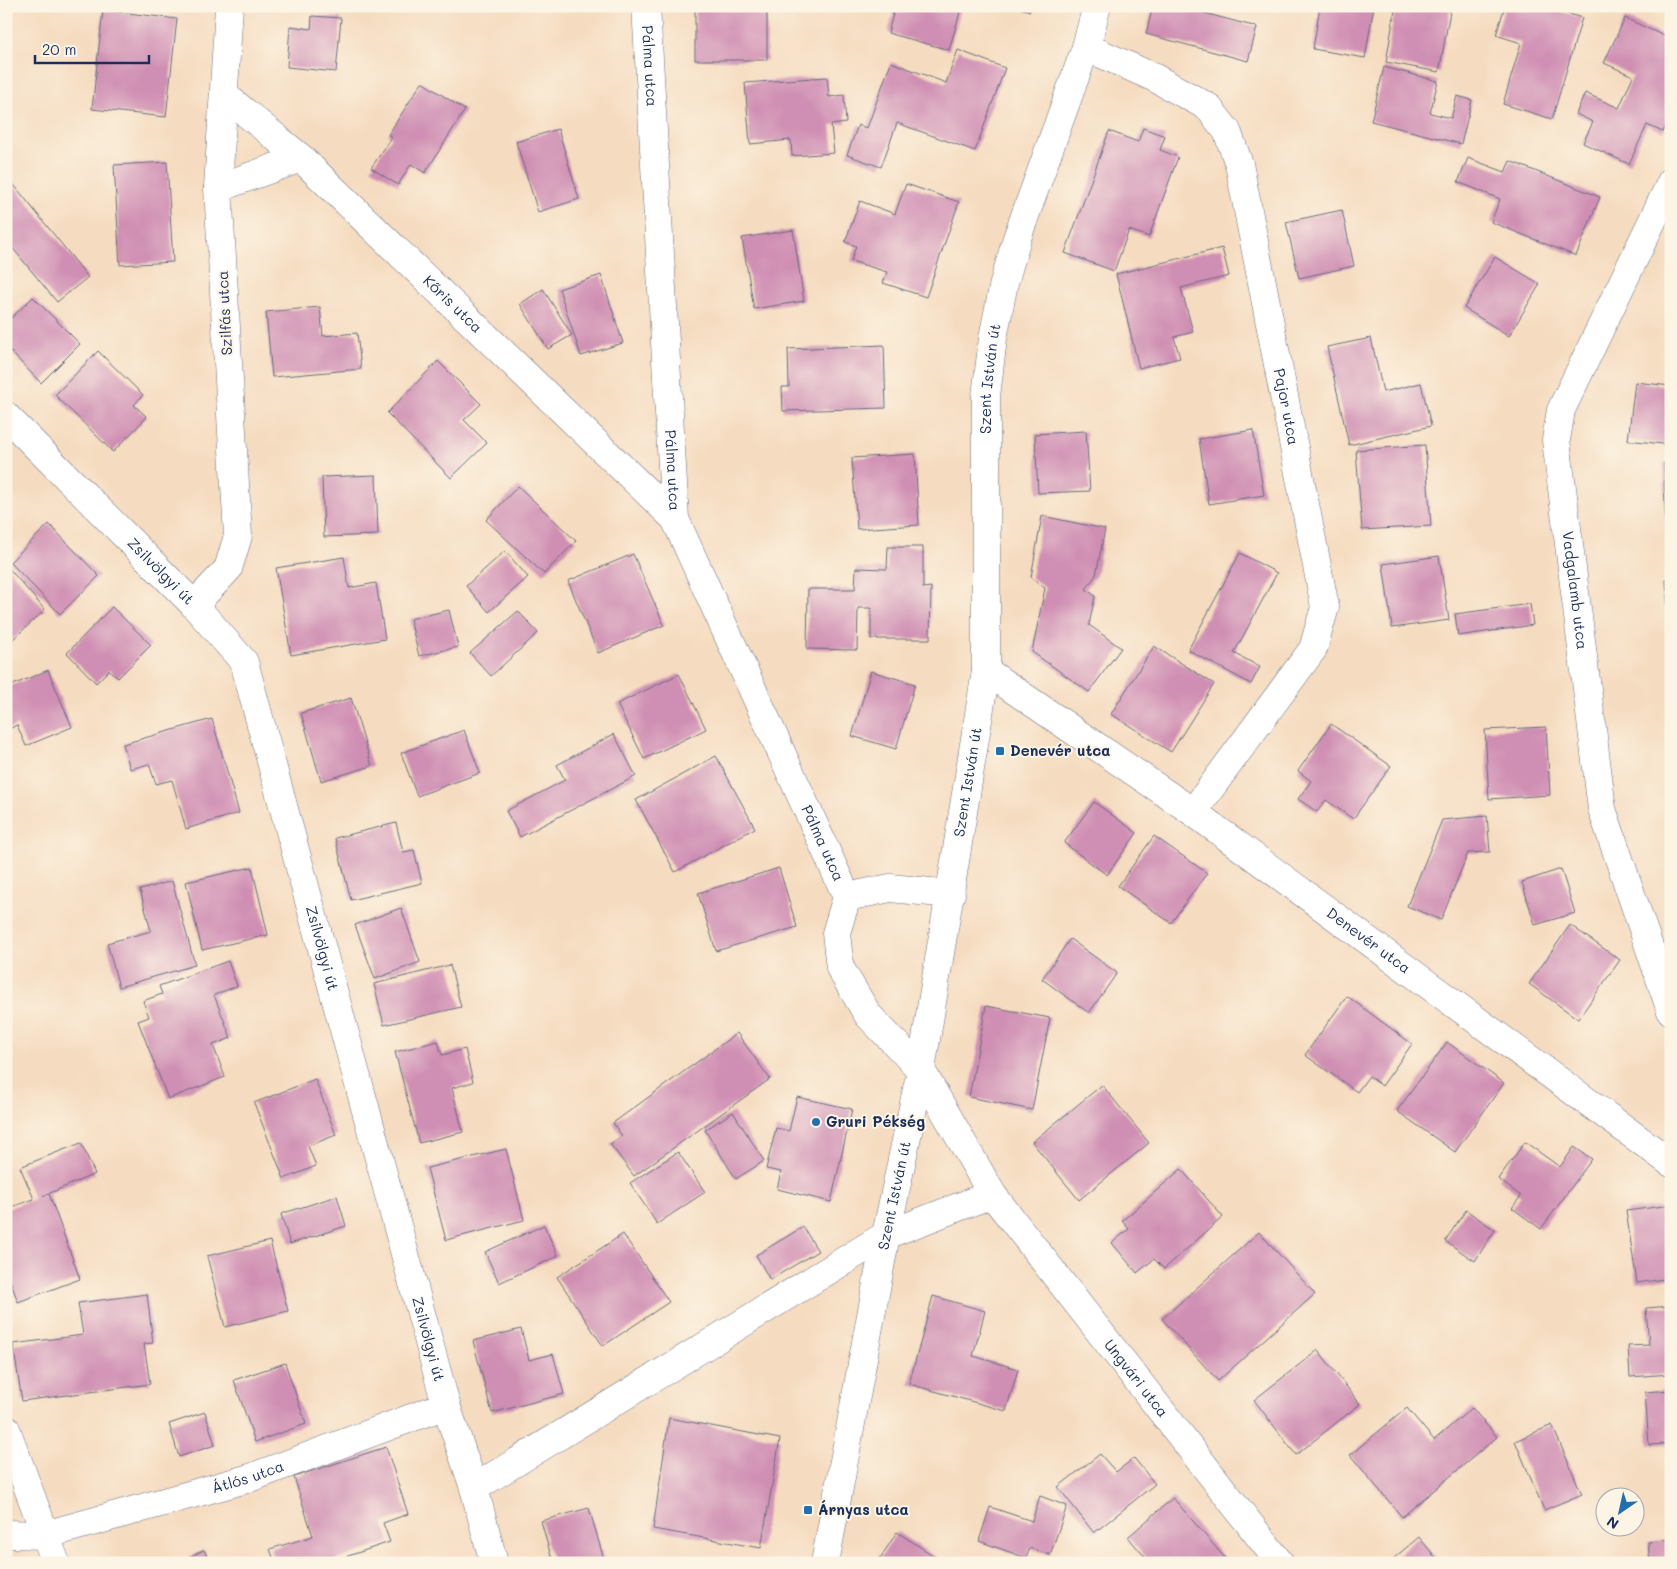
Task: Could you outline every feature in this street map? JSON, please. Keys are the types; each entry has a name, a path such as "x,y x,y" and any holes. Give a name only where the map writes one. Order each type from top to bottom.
{"street":[{"name":"Szilfás utca","path":"194,606 228,570 238,536 218,188 229,6"},
{"name":"Pálma utca","path":"646,6 675,520 847,897 836,933 840,968 868,1015 921,1070"},
{"name":"Szent István út","path":"825,1563 886,1235 921,1070 986,671 986,396 993,338 1004,283 1017,238 1086,47 1097,6"},
{"name":"Pajor utca","path":"1086,47 1155,78 1208,107 1227,131 1239,164 1325,607 1313,649 1193,812"},
{"name":"Kőris utca","path":"224,95 301,158 675,520"},
{"path":"218,188 301,158"},
{"name":"Vadgalamb utca","path":"1671,182 1561,410 1556,440 1602,809 1671,1011"},
{"name":"Zsilvölgyi út","path":"6,416 194,606 244,662 446,1405 474,1488 494,1563"},
{"name":"Denevér utca","path":"986,671 1193,812 1671,1164"},
{"name":"Pálma utca","path":"847,897 890,888 951,894"},
{"name":"Ungvári utca","path":"921,1070 992,1194 1280,1563"},
{"path":"474,1488 886,1235 992,1194"},
{"name":"Átlós utca","path":"6,1534 45,1535 250,1478 446,1405"},
{"path":"6,1429 56,1563"}],"building":[{"path":"695,6 767,6 767,60 695,60"},
{"path":"895,6 952,6 961,9 949,50 888,33"},
{"path":"1014,6 1031,6 1030,11"},
{"path":"1153,6 1201,6 1200,12 1257,27 1248,61 1146,34"},
{"path":"1320,6 1374,6 1365,58 1313,49"},
{"path":"1379,6 1451,6 1439,72 1386,62 1395,10"},
{"path":"1505,6 1543,6 1582,18 1552,119 1503,104 1521,43 1496,35"},
{"path":"103,10 177,19 166,117 92,109"},
{"path":"312,16 341,18 336,72 287,67 290,26 311,29"},
{"path":"1625,18 1671,39 1671,115 1663,132 1647,125 1629,164 1583,143 1593,122 1576,114 1585,93 1619,108 1633,76 1604,63"},
{"path":"958,50 1005,68 975,151 897,123 881,167 847,155 858,125 867,128 891,62 946,83"},
{"path":"1384,67 1438,81 1430,113 1451,118 1457,96 1472,100 1461,144 1371,121"},
{"path":"827,77 829,97 844,95 846,123 831,125 834,153 792,156 791,140 750,144 745,83"},
{"path":"422,82 465,110 425,173 411,164 398,185 371,168 392,137 388,135"},
{"path":"1143,128 1165,136 1160,150 1178,157 1149,237 1129,230 1114,271 1065,253 1109,131 1138,142"},
{"path":"558,129 579,199 538,212 516,142"},
{"path":"1468,158 1505,172 1510,161 1600,197 1576,256 1491,222 1500,199 1458,182"},
{"path":"167,162 173,262 120,265 114,165"},
{"path":"6,175 88,277 57,302 6,240"},
{"path":"906,184 959,202 926,297 883,283 887,272 851,261 856,246 845,242 860,201 895,214"},
{"path":"1342,210 1354,266 1299,278 1286,222"},
{"path":"793,230 804,301 754,309 742,238"},
{"path":"1222,248 1229,276 1181,288 1193,332 1174,337 1180,358 1139,368 1116,274"},
{"path":"1495,257 1540,284 1509,336 1464,308"},
{"path":"601,275 623,343 581,356 559,289"},
{"path":"543,289 572,335 548,349 520,304"},
{"path":"33,297 80,344 41,383 6,347 6,323"},
{"path":"320,307 323,336 357,333 361,369 272,377 266,312"},
{"path":"1371,338 1383,392 1421,383 1431,426 1349,445 1327,347"},
{"path":"884,345 886,408 783,411 782,387 789,387 788,349"},
{"path":"98,351 143,395 134,405 147,417 113,452 55,395"},
{"path":"438,361 481,404 464,420 487,443 451,478 387,413"},
{"path":"1635,382 1671,386 1671,445 1628,440"},
{"path":"1253,430 1264,495 1209,504 1199,439"},
{"path":"1086,431 1090,491 1038,493 1035,434"},
{"path":"1425,445 1431,526 1362,530 1356,450"},
{"path":"915,454 919,525 857,529 852,458"},
{"path":"1671,462 1671,544 1666,544 1664,463"},
{"path":"376,475 378,535 324,537 322,477"},
{"path":"518,486 576,541 544,574 486,520"},
{"path":"1042,516 1105,529 1096,575 1086,589 1095,596 1089,625 1121,648 1089,692 1032,652 1045,588 1031,577"},
{"path":"49,524 99,576 60,614 10,562"},
{"path":"888,547 923,547 923,588 931,587 930,639 871,639 871,608 858,608 857,650 807,649 808,589 855,589 856,568 887,569"},
{"path":"505,551 528,577 489,612 466,586"},
{"path":"1240,553 1277,573 1234,653 1260,667 1251,684 1188,650"},
{"path":"633,554 664,625 598,653 568,581"},
{"path":"1439,556 1449,620 1392,628 1383,564"},
{"path":"344,557 349,588 376,583 385,639 291,655 276,568"},
{"path":"6,565 45,610 12,640 6,633"},
{"path":"1666,579 1671,579 1671,635 1669,635"},
{"path":"1530,604 1533,625 1458,636 1455,614"},
{"path":"112,607 151,645 118,678 109,670 96,683 67,653"},
{"path":"449,610 458,647 419,656 410,619"},
{"path":"518,611 538,633 491,676 470,653"},
{"path":"1154,646 1214,684 1171,752 1111,714"},
{"path":"48,670 72,727 26,746 17,725 9,729 6,722 6,688"},
{"path":"871,671 915,684 896,749 852,736"},
{"path":"679,674 706,729 644,759 617,704"},
{"path":"351,698 372,766 321,781 301,713"},
{"path":"212,719 239,813 186,829 172,780 156,784 149,764 130,769 123,744"},
{"path":"1331,724 1391,766 1353,819 1326,800 1317,812 1298,799 1311,781 1298,771"},
{"path":"1546,727 1550,795 1489,799 1485,730"},
{"path":"464,730 480,773 417,796 401,753"},
{"path":"614,734 636,776 520,837 506,811 565,780 557,765"},
{"path":"716,756 755,828 675,872 636,800"},
{"path":"1094,802 1137,833 1107,875 1064,843"},
{"path":"1487,816 1490,852 1468,853 1441,920 1407,906 1442,820"},
{"path":"396,823 403,852 414,850 422,883 351,900 335,838"},
{"path":"1154,836 1207,873 1171,923 1118,886"},
{"path":"252,867 268,935 202,950 186,882"},
{"path":"779,868 797,927 716,951 698,893"},
{"path":"1561,869 1575,913 1535,925 1522,882"},
{"path":"172,881 195,965 119,987 107,943 151,931 140,890"},
{"path":"401,908 420,962 375,979 355,925"},
{"path":"1570,925 1620,960 1578,1019 1529,984"},
{"path":"1070,939 1117,973 1089,1013 1042,979"},
{"path":"228,961 237,986 214,995 231,1038 213,1045 225,1077 168,1099 138,1021 149,1017 143,1001 162,994 159,986"},
{"path":"450,965 461,1007 384,1025 374,984"},
{"path":"1347,996 1412,1044 1382,1086 1369,1076 1357,1092 1305,1055"},
{"path":"986,1006 1050,1018 1032,1110 969,1097"},
{"path":"737,1033 770,1079 634,1176 610,1144 622,1136 613,1123"},
{"path":"438,1041 442,1055 465,1049 473,1082 452,1088 463,1132 419,1143 395,1052"},
{"path":"1447,1042 1504,1083 1455,1152 1397,1111"},
{"path":"315,1079 336,1135 308,1146 316,1166 284,1179 254,1103"},
{"path":"1102,1085 1149,1143 1079,1200 1032,1142"},
{"path":"797,1097 852,1109 831,1202 777,1189 781,1172 766,1169 776,1128 789,1131"},
{"path":"733,1112 764,1161 736,1179 705,1130"},
{"path":"1525,1142 1560,1167 1574,1147 1592,1159 1541,1229 1512,1208 1521,1196 1498,1179"},
{"path":"81,1143 95,1174 43,1196 49,1194 80,1279 18,1302 6,1269 6,1209 34,1199 20,1167"},
{"path":"506,1149 524,1220 446,1240 427,1168"},
{"path":"678,1152 705,1192 657,1224 630,1183"},
{"path":"1181,1169 1223,1217 1164,1269 1154,1259 1137,1273 1112,1243 1129,1229 1122,1221"},
{"path":"337,1196 346,1226 290,1244 281,1214"},
{"path":"1671,1205 1671,1278 1637,1283 1626,1211"},
{"path":"1466,1210 1495,1230 1475,1261 1445,1241"},
{"path":"544,1225 558,1256 499,1283 485,1252"},
{"path":"803,1227 818,1251 770,1280 756,1255"},
{"path":"1259,1232 1315,1294 1218,1381 1162,1319"},
{"path":"623,1234 669,1302 603,1346 557,1277"},
{"path":"270,1241 288,1311 225,1327 207,1256"},
{"path":"147,1294 153,1343 144,1344 150,1384 22,1401 13,1344 83,1335 78,1303"},
{"path":"933,1296 985,1311 973,1356 1018,1369 1006,1411 909,1384"},
{"path":"1671,1306 1671,1374 1630,1377 1628,1346 1649,1345 1646,1308"},
{"path":"521,1329 529,1360 553,1354 564,1394 492,1413 473,1341"},
{"path":"1318,1350 1360,1404 1296,1455 1254,1400"},
{"path":"285,1363 306,1424 255,1442 234,1380"},
{"path":"1671,1390 1671,1470 1669,1470 1667,1444 1649,1445 1645,1392"},
{"path":"1407,1408 1434,1440 1472,1408 1497,1437 1402,1517 1350,1455"},
{"path":"205,1412 215,1445 179,1457 169,1424"},
{"path":"669,1418 780,1439 761,1548 653,1529"},
{"path":"1552,1425 1582,1494 1544,1510 1515,1441"},
{"path":"386,1447 408,1514 383,1523 390,1542 327,1563 275,1563 270,1549 313,1536 294,1477"},
{"path":"1100,1454 1116,1472 1134,1458 1155,1484 1094,1533 1058,1487"},
{"path":"1040,1496 1067,1506 1050,1555 1030,1548 1026,1558 979,1541 990,1507 1032,1521"},
{"path":"1173,1498 1225,1558 1219,1563 1150,1563 1128,1537"},
{"path":"589,1508 605,1563 553,1563 541,1521"},
{"path":"897,1532 945,1563 883,1563 879,1560"},
{"path":"1419,1537 1440,1563 1388,1563"},
{"path":"1671,1539 1671,1563 1650,1563 1648,1542"},
{"path":"204,1550 210,1563 177,1563"}],"place":[{"name":"Denevér utca","path":"1000,751"},
{"name":"Gruri Pékség","path":"816,1122"},
{"name":"Árnyas utca","path":"808,1510"}]}
